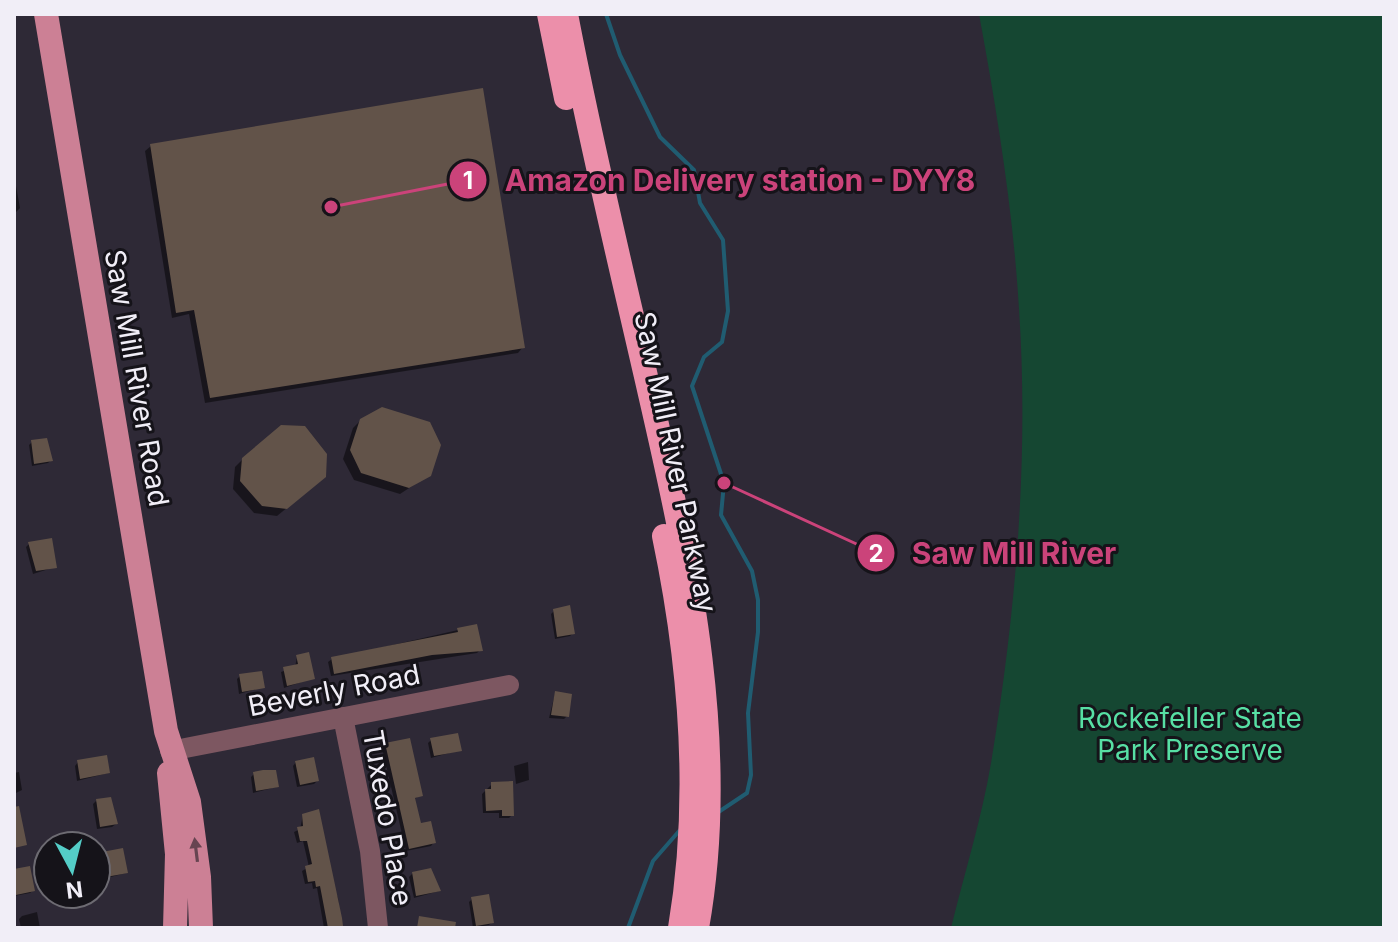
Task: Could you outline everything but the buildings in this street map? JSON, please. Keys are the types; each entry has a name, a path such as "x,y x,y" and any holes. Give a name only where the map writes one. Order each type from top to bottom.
{"highway":[{"name":"Saw Mill River Parkway","path":"549,14 666,542 701,806"},
{"name":"Saw Mill River Parkway","path":"566,14 689,578 704,688 697,928"},
{"name":"Saw Mill River Parkway","path":"680,928 699,847"}],"main road":[{"name":"Saw Mill River Road","path":"46,14 170,751 177,854 175,928"},
{"name":"Saw Mill River Road","path":"170,751 189,802 197,852 201,928"}],"street":[{"name":"Beverly Road","path":"170,751 509,685"},
{"name":"Tuxedo Place","path":"343,717 370,851 378,928"}],"green space":[{"name":"Rockefeller State Park Preserve","path":"979,14 1384,14 1384,928 951,928 992,757 1014,590 1021,477 1022,365 1013,234"}],"waterway":[{"path":"606,14 620,55 660,137 694,170 700,203 723,240 728,311 722,342 704,357 692,386 724,483 721,515 752,571 758,600 758,632 748,713 751,775 747,793 717,813"},
{"path":"628,928 653,861 680,830"}],"place":[{"name":"Amazon Delivery station - DYY8","path":"331,207"},
{"name":"Saw Mill River","path":"724,483"}]}
